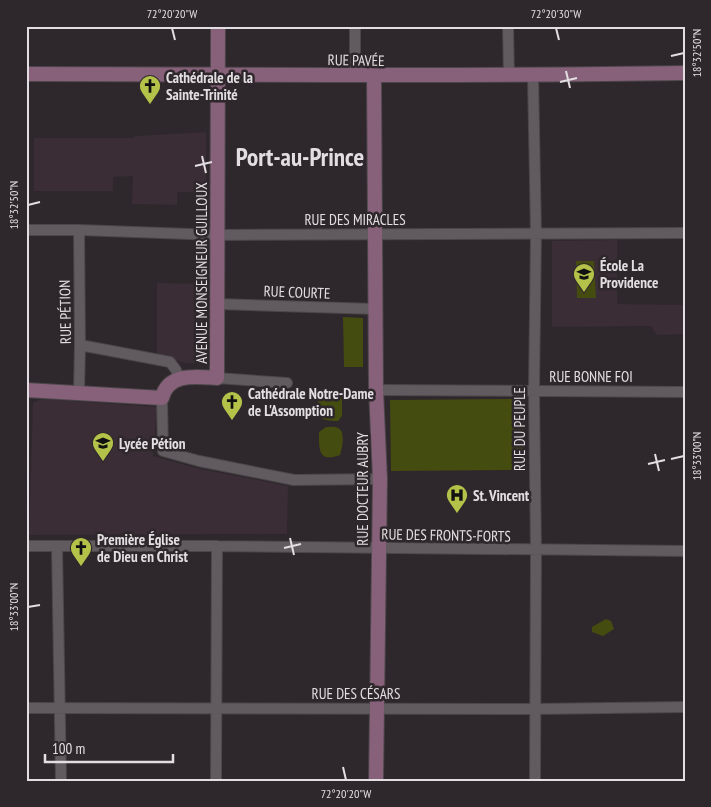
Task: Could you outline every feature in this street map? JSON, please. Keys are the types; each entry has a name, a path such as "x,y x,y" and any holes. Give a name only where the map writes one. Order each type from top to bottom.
{"street":[{"name":"AVENUE MONSEIGNEUR GUILLOUX","path":"162,398 167,386 179,379 217,378 218,26"},
{"path":"355,26 355,76"},
{"path":"508,26 509,76"},
{"name":"RUE PAVÉE","path":"26,74 218,74 374,77 685,73"},
{"name":"RUE DU PEUPLE","path":"533,76 536,234 534,390 536,551 535,781"},
{"name":"RUE DOCTEUR AUBRY","path":"374,77 376,390 380,480 376,781"},
{"name":"RUE DES MIRACLES","path":"26,230 217,235 685,233"},
{"name":"RUE PÉTION","path":"79,230 79,393"},
{"name":"RUE COURTE","path":"218,304 376,309"},
{"path":"80,345 170,362 176,370 179,379"},
{"path":"217,378 287,382"},
{"path":"26,390 162,398 163,451 199,461 294,480 380,480"},
{"name":"RUE BONNE FOI","path":"376,390 685,392"},
{"name":"RUE DES FRONTS-FORTS","path":"26,546 217,546 685,552"},
{"path":"216,781 217,546"},
{"path":"57,547 61,781"},
{"name":"RUE DES CÉSARS","path":"26,708 535,709 685,707"}],"shaded area":[{"path":"206,132 206,192 177,192 177,205 132,204 133,176 113,177 113,191 34,191 34,138 134,138 135,136"},
{"name":"École La Providence","path":"617,240 617,304 685,305 685,334 657,335 651,326 552,327 552,241"},
{"path":"157,283 207,284 207,299 198,302 198,309 203,309 202,328 198,329 198,363 185,363 157,354"},
{"name":"Lycée Pétion","path":"42,399 157,407 153,456 196,468 288,486 287,534 29,535 33,403"}],"green space":[{"path":"576,261 594,261 596,298 577,298"},
{"path":"343,317 363,318 363,367 344,367"},
{"path":"325,389 336,389 342,396 342,416 338,421 325,420 319,416 318,396"},
{"path":"524,399 524,470 391,471 390,400"},
{"path":"326,427 337,427 342,433 343,440 340,455 327,457 321,453 319,432"},
{"path":"606,619 611,621 614,629 603,636 592,632 592,627"}],"place":[{"name":"Cathédrale de la Sainte-Trinité","path":"150,105"},
{"name":"École La Providence","path":"584,293"},
{"name":"Cathédrale Notre-Dame de L'Assomption","path":"232,421"},
{"name":"Lycée Pétion","path":"103,462"},
{"name":"St. Vincent","path":"457,514"},
{"name":"Première Église de Dieu en Christ","path":"81,567"}],"district":[{"name":"Port-au-Prince","path":"300,157"}]}
